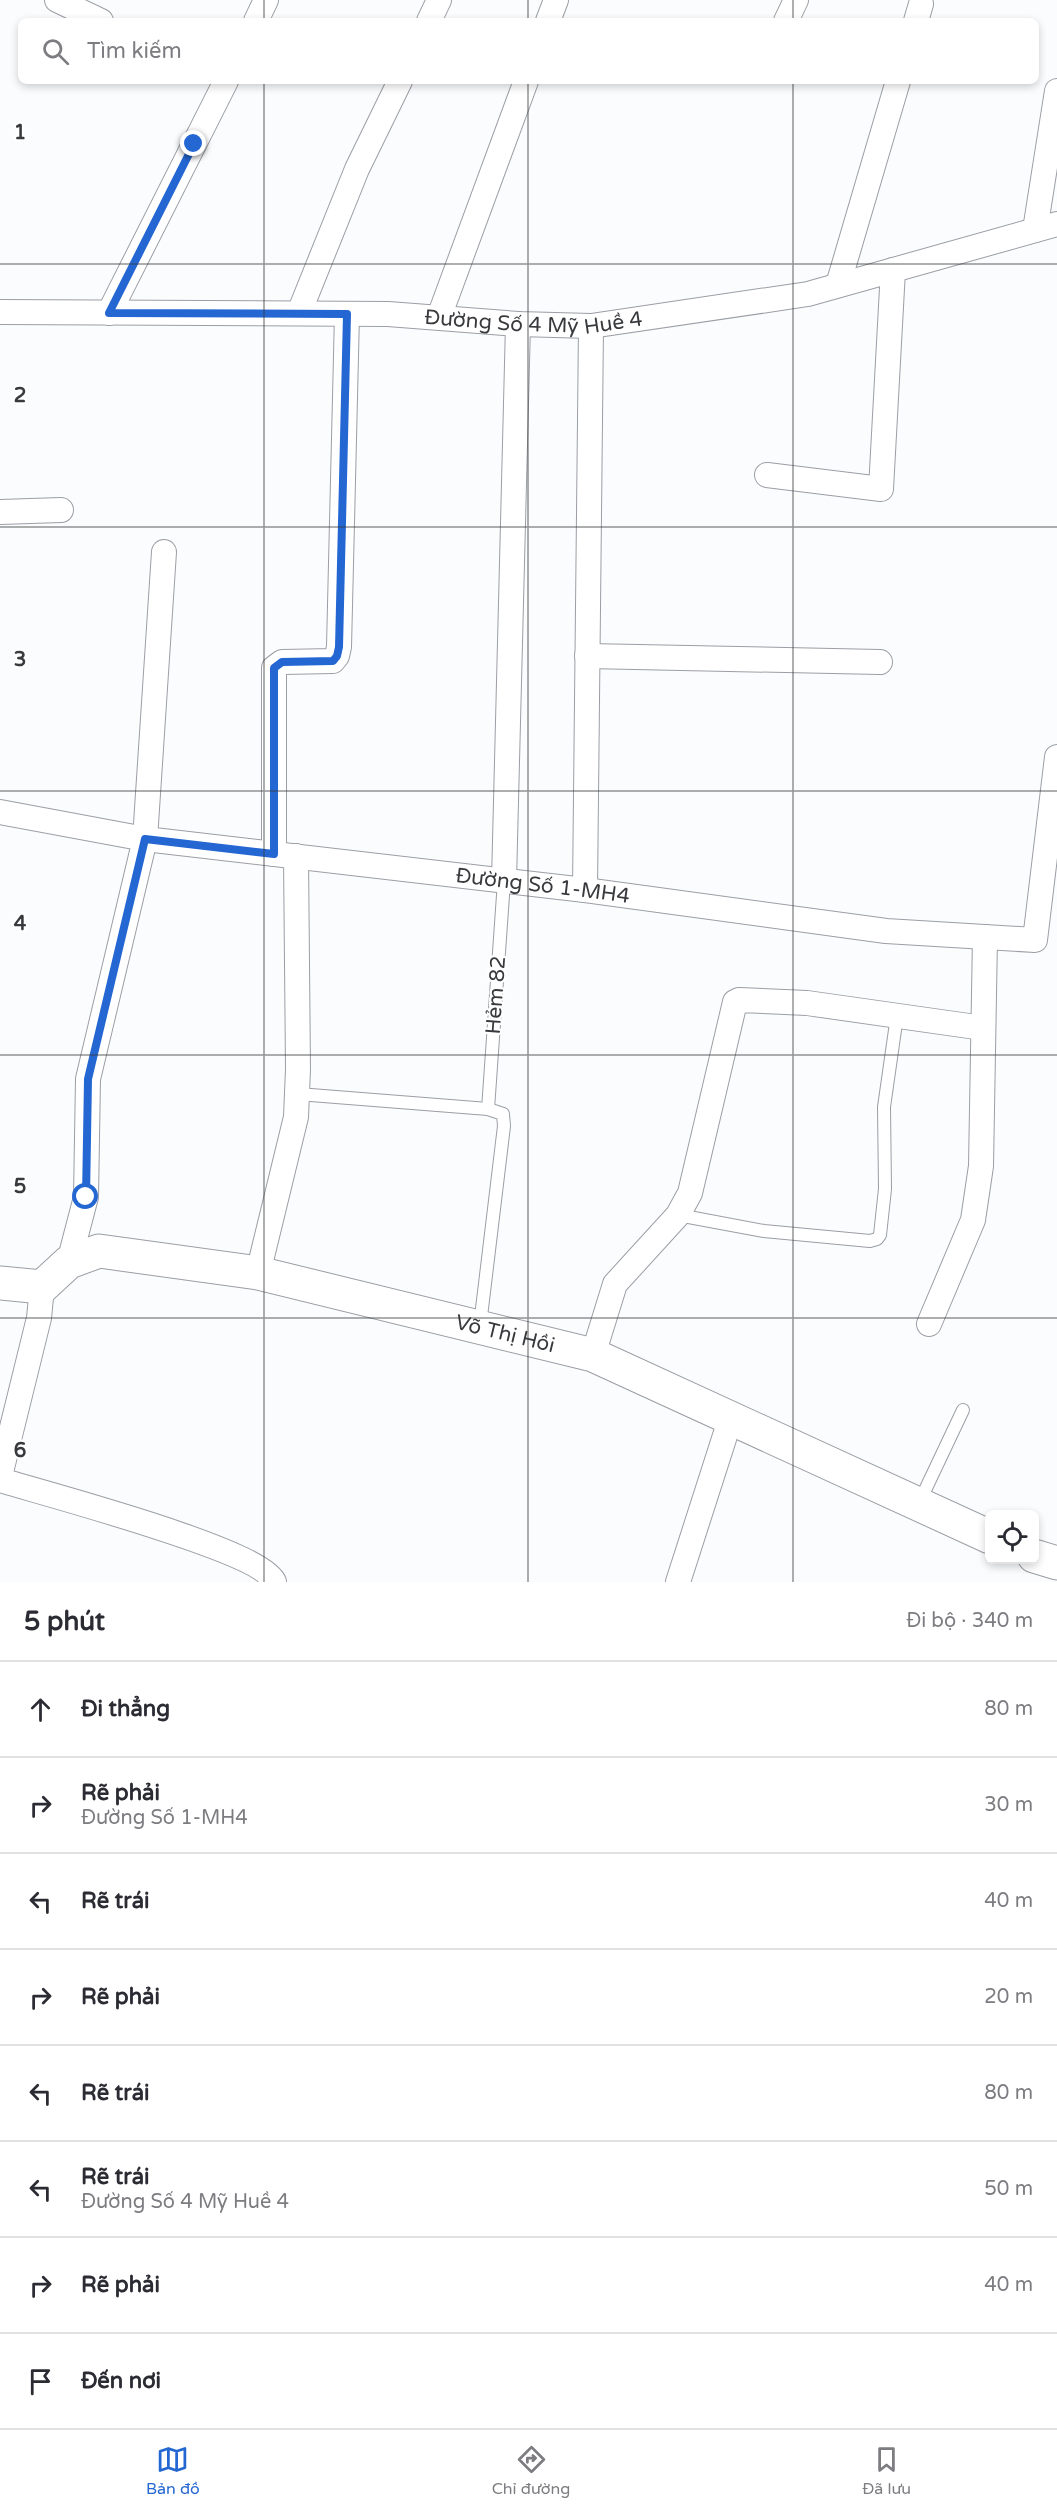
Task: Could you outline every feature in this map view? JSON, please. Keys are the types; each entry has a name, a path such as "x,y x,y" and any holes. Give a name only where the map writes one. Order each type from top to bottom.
{"street":[{"path":"57,0 95,18"},
{"path":"257,18 266,0"},
{"path":"430,18 439,0"},
{"path":"549,18 556,0"},
{"path":"787,18 796,0"},
{"path":"109,313 224,84"},
{"path":"299,314 357,169 399,84"},
{"path":"439,317 525,84"},
{"path":"838,285 897,84"},
{"path":"1046,227 1057,91"},
{"name":"Đường Số 4 Mỹ Huề 4","path":"0,312 347,314 591,326 808,294 1046,227"},
{"path":"767,475 881,489 893,270"},
{"path":"258,1273 293,1135 298,1094 274,668 282,662 333,661 339,647 347,314"},
{"path":"504,881 518,324"},
{"path":"585,890 591,326"},
{"path":"0,512 61,510"},
{"path":"69,1262 86,1197 88,1079 145,839 164,552"},
{"path":"587,656 880,662"},
{"path":"1049,890 1057,757"},
{"name":"Đường Số 1-MH4","path":"0,812 145,839 585,890 886,931 1035,940 1049,890"},
{"path":"929,1324 973,1220 981,1166 985,937"},
{"path":"593,1355 615,1284 678,1215 690,1192 735,1002 739,1000 807,1003 983,1028"},
{"name":"Võ Thị Hồi","path":"42,1287 69,1262 99,1251 258,1273 593,1355 985,1535"},
{"path":"0,1283 42,1287 39,1318 0,1478 195,1540 259,1568 272,1576 274,1582"},
{"path":"678,1582 731,1417"},
{"path":"1039,1557 1057,1563"}],"lane":[{"name":"Hẻm 82","path":"488,1109 504,881"},
{"path":"678,1215 764,1231 870,1241 877,1239 880,1234 885,1189 884,1107 897,1016"},
{"path":"298,1094 488,1109 503,1113 504,1126 480,1326"},
{"path":"918,1504 963,1410"}],"route":[{"path":"86,1197 88,1079 145,839 274,854 274,668 282,662 324,663 333,661 336,659 339,647 347,314 109,313 194,144"}]}
